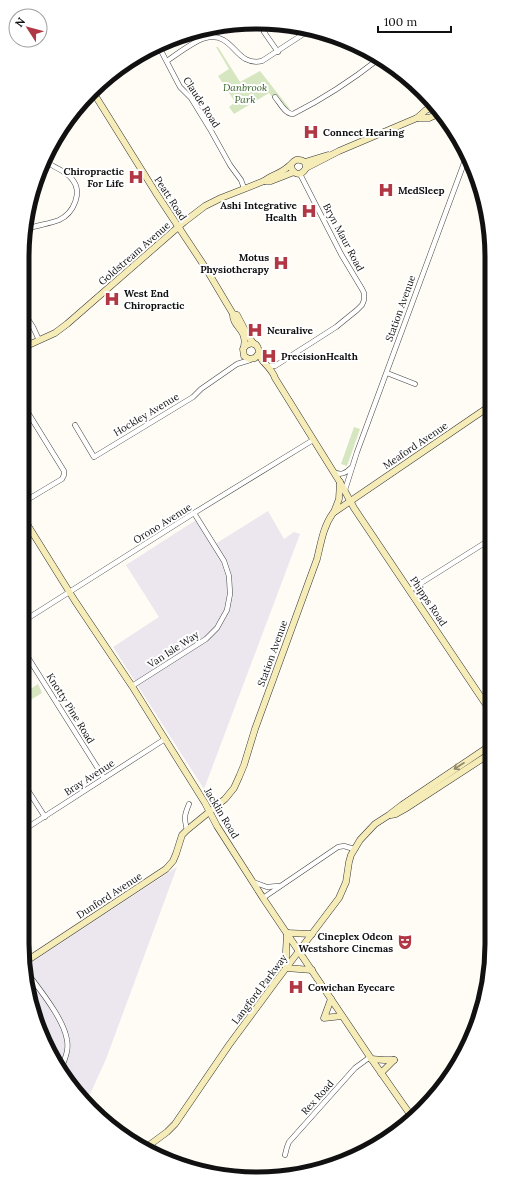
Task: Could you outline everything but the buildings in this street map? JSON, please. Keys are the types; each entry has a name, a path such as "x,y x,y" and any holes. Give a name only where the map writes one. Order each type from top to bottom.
{"main road":[{"name":"Peatt Road","path":"96,96 205,267 233,314 237,316 249,339 259,349 261,358 268,366 351,501"},
{"path":"291,165 291,169 294,172 304,169 340,151 417,118 429,109"},
{"path":"417,118 429,118 435,115"},
{"name":"Goldstream Avenue","path":"264,181 270,176 286,169 297,159 300,159 304,169"},
{"name":"Goldstream Avenue","path":"29,345 55,333 67,324 178,227 205,206 244,188 264,181 272,181 294,172"},
{"name":"Peatt Road","path":"233,314 232,318 243,334 245,342 243,350 245,357 262,364 271,376 274,376"},
{"path":"243,350 249,344 255,344"},
{"path":"251,359 259,353"},
{"name":"Meaford Avenue","path":"351,501 485,409"},
{"name":"Station Avenue","path":"209,811 225,799 234,788 242,771 255,729 317,560 328,521 339,499 340,481"},
{"path":"333,513 351,501"},
{"name":"Phipps Road","path":"351,501 485,703"},
{"name":"Jacklin Road","path":"29,527 69,592 132,686 217,826 263,898 370,1058 409,1113"},
{"name":"Langford Parkway","path":"150,1145 175,1124 230,1045 339,898 346,882 349,862 354,849 366,832 402,805 485,749"},
{"name":"Langford Parkway","path":"389,815 396,814 405,809 485,758"},
{"name":"Dunford Avenue","path":"29,959 166,869 173,861 181,839 187,830 209,811"},
{"path":"312,934 287,933 286,951 286,968 312,970"},
{"path":"331,999 324,1018 342,1016"},
{"path":"370,1058 394,1060 381,1073"}],"street":[{"path":"264,32 278,52"},
{"path":"167,60 200,40 216,38 225,41 241,57 249,62 262,62 304,34"},
{"name":"Claude Road","path":"161,50 180,86 191,98 230,165 241,180 244,188"},
{"path":"275,97 287,112 293,114 335,91 375,62"},
{"name":"Station Avenue","path":"345,490 351,473 351,468 464,162"},
{"path":"31,227 58,221 71,212 76,203 75,184 71,178 49,164"},
{"name":"Bryn Maur Road","path":"275,366 338,325 358,308 364,300 364,293 337,247 306,183 304,169"},
{"path":"29,321 39,340"},
{"name":"Hockley Avenue","path":"237,364 243,350"},
{"name":"Hockley Avenue","path":"74,425 94,457 193,397 201,389 237,364 251,359"},
{"path":"268,366 275,366 274,376"},
{"path":"387,373 415,384"},
{"path":"29,414 64,471 62,479 29,499"},
{"name":"Orono Avenue","path":"29,618 313,440"},
{"path":"334,472 338,474 345,473 351,468"},
{"name":"Van Isle Way","path":"132,686 206,639 217,628 226,610 230,594 229,576 224,561 194,513"},
{"path":"410,590 485,542"},
{"name":"Knotty Pine Road","path":"29,659 104,778"},
{"name":"Bray Avenue","path":"29,827 165,739"},
{"path":"29,792 45,817"},
{"name":"Dunford Avenue","path":"187,830 184,820 189,804"},
{"path":"263,898 338,847 344,846 354,849"},
{"path":"253,882 267,887 280,886"},
{"path":"32,979 63,1025 67,1041 67,1054 63,1064"},
{"name":"Rex Road","path":"285,1155 288,1142 355,1068 370,1058"}],"shaded area":[{"path":"268,511 284,539 294,532 300,534 204,789 113,647 159,617 126,565 196,520 212,546"},
{"path":"177,867 106,1059 89,1097 67,1071 46,1031 33,988 30,964"}],"green space":[{"name":"Danbrook Park","path":"216,47 218,47 240,82 260,71 290,109 283,110 269,93 234,114 229,107 235,102 218,76 229,69"},
{"path":"354,427 360,429 347,466 341,464"},
{"path":"38,684 42,693 29,701 29,690"}],"place":[{"name":"Connect Hearing","path":"311,132"},
{"name":"Chiropractic For Life","path":"136,177"},
{"name":"MedSleep","path":"386,190"},
{"name":"Ashi Integrative Health","path":"309,211"},
{"name":"Motus Physiotherapy","path":"281,263"},
{"name":"West End Chiropractic","path":"112,299"},
{"name":"Neuralive","path":"255,330"},
{"name":"PrecisionHealth","path":"269,356"},
{"name":"Cineplex Odeon Westshore Cinemas","path":"405,942"},
{"name":"Cowichan Eyecare","path":"296,987"}]}
